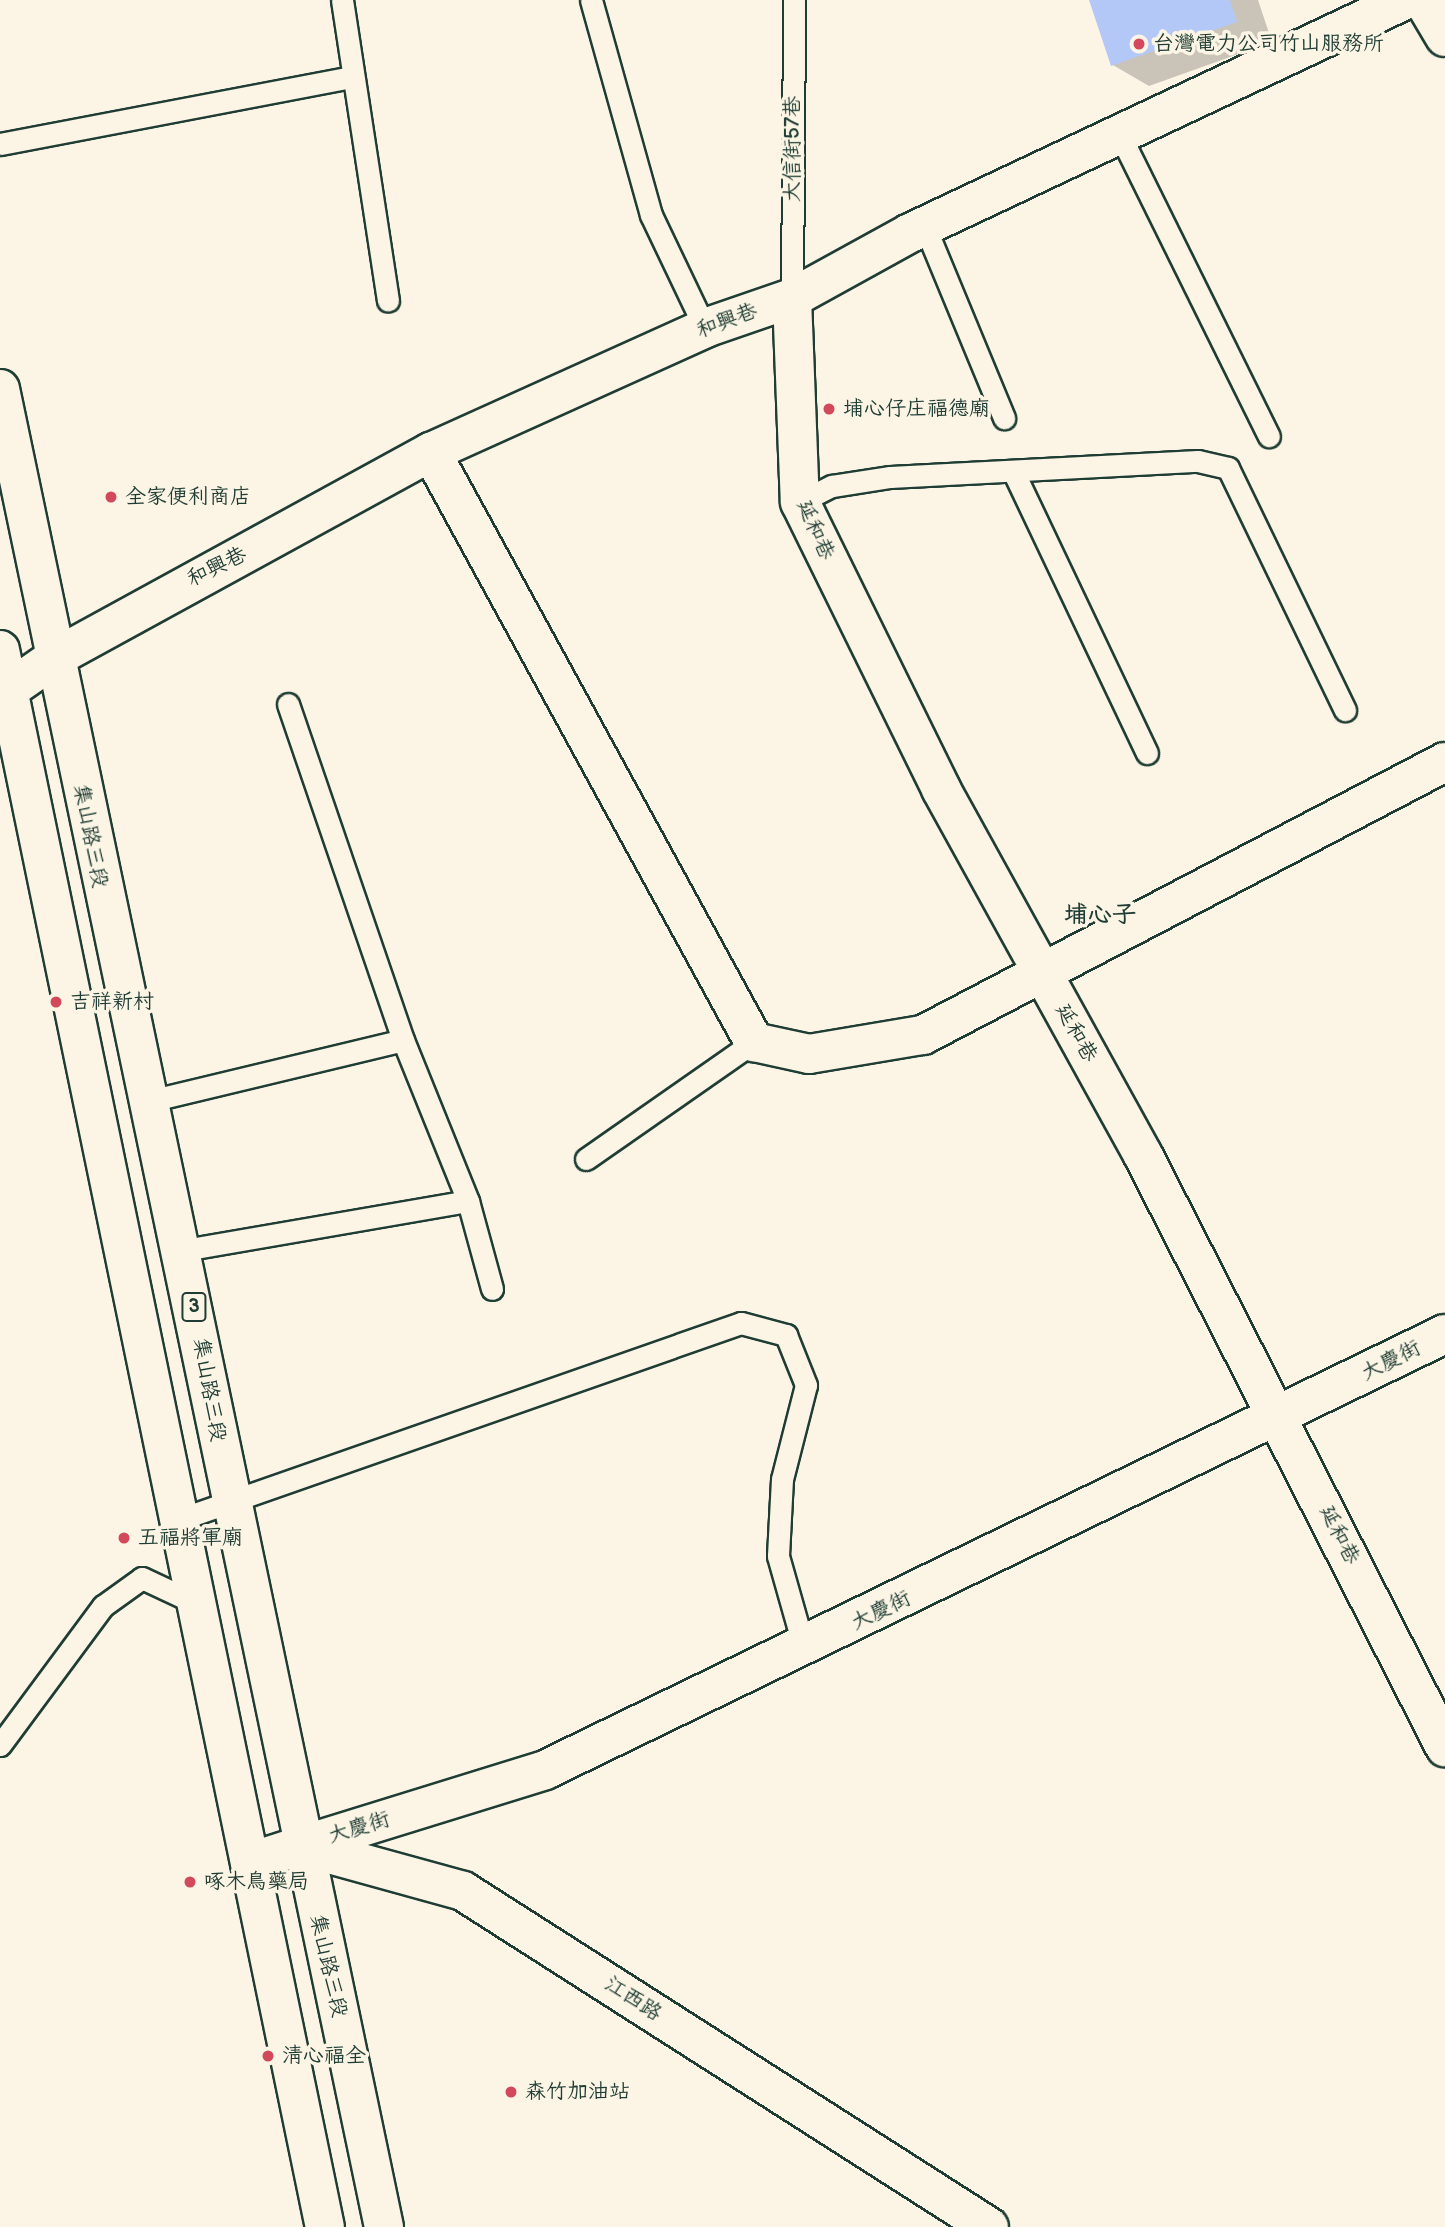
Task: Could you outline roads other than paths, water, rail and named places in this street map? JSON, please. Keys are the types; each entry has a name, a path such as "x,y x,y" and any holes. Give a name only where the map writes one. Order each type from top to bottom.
{"street":[{"name":"和興巷","path":"5,695 56,657 431,452 705,328 792,298 925,227 1405,0"},
{"path":"1423,0 1445,37"},
{"name":"延和巷","path":"792,298 800,502 941,789 1280,1418 1445,1747"},
{"name":"集山路三段","path":"0,389 145,1102 184,1250 230,1503 300,1846 384,2227"},
{"path":"431,452 754,1042 809,1054 923,1035 1044,976 1445,762"},
{"path":"0,650 5,695 325,2227"},
{"name":"大慶街","path":"300,1846 545,1770 1280,1418 1445,1334"},
{"path":"250,1862 300,1846"},
{"name":"江西路","path":"300,1846 463,1891 989,2227"}],"lane":[{"path":"342,0 388,300"},
{"path":"591,0 651,215 705,328"},
{"name":"大信街57巷","path":"792,298 794,0"},
{"path":"0,144 352,78"},
{"path":"1120,135 1269,436"},
{"path":"925,227 1004,418"},
{"path":"800,502 832,485 878,479 1198,461 1228,468 1345,710"},
{"path":"1014,473 1147,753"},
{"path":"288,704 403,1040 468,1201 492,1289"},
{"path":"145,1102 403,1040"},
{"path":"586,1159 754,1042"},
{"path":"184,1250 468,1201"},
{"path":"178,1520 741,1323 786,1335 806,1385 782,1479 778,1556 804,1648"},
{"path":"0,1745 103,1606 142,1578 193,1602"}],"place":[{"name":"台灣電力公司竹山服務所","path":"1139,44"},
{"name":"埔心仔庄福德廟","path":"829,409"},
{"name":"全家便利商店","path":"111,497"},
{"name":"吉祥新村","path":"56,1002"},
{"name":"五福將軍廟","path":"124,1538"},
{"name":"啄木鳥藥局","path":"190,1882"},
{"name":"清心福全","path":"268,2056"},
{"name":"森竹加油站","path":"511,2092"}],"district":[{"name":"埔心子","path":"1100,915"}]}
